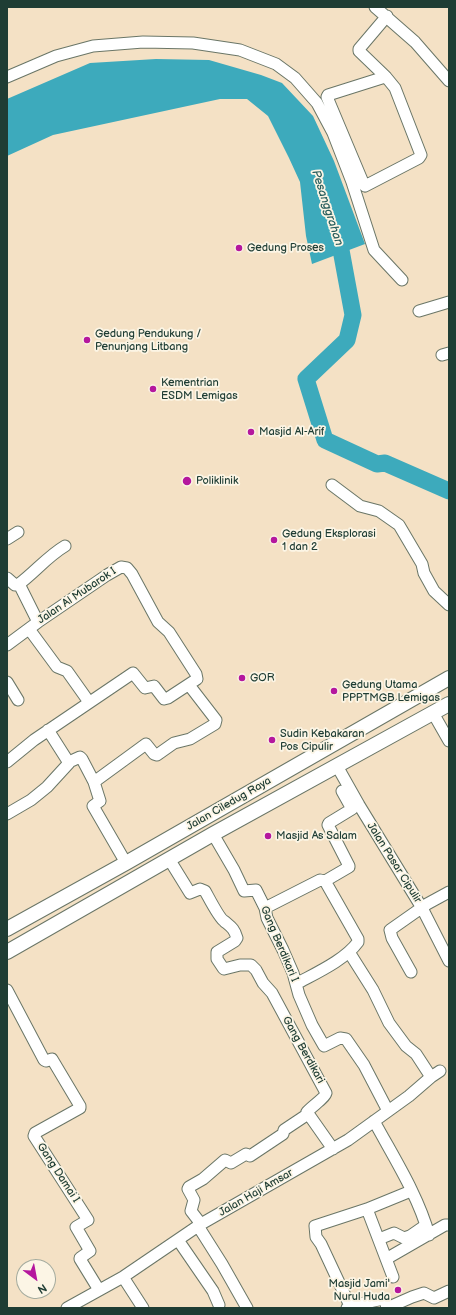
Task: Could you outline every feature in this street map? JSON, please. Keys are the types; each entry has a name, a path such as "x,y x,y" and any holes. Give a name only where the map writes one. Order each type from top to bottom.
{"main road":[{"name":"Jalan Ciledug Raya","path":"9,927 126,863 449,678"},
{"name":"Jalan Ciledug Raya","path":"7,952 212,834 449,704"},
{"path":"288,771 297,788"},
{"path":"126,863 136,878"},
{"path":"9,927 22,943"}],"street":[{"path":"375,7 415,42 449,81"},
{"path":"385,77 328,95 327,97 365,186 419,158 421,155 395,88 385,77 359,51 359,49 387,16"},
{"path":"7,77 56,56 93,46 143,42 193,43 240,50 276,64 294,78 317,103 333,133 352,182 374,250 402,280"},
{"path":"419,311 449,302"},
{"path":"332,485 360,506 379,511 399,525 422,564 424,573 434,591 449,605"},
{"path":"7,539 18,532"},
{"path":"7,578 15,585 19,584 56,551 65,546"},
{"name":"Jalan Al Mubarok I","path":"7,645 107,575 121,567 127,568 132,574 158,622 169,632 196,674 197,679 189,685"},
{"path":"19,584 38,622"},
{"path":"29,629 57,667 67,671 89,702"},
{"path":"7,762 48,730 134,672 145,688 154,686 164,699 189,685 216,720 215,724 190,739 174,743 157,755 154,754 146,744 94,782"},
{"path":"7,682 18,700"},
{"path":"433,713 449,741"},
{"path":"48,730 69,762"},
{"path":"7,814 31,800 47,787 69,762 80,757 94,782 100,801 93,806 126,863"},
{"name":"Jalan Pasar Cipulir","path":"334,768 355,807 422,908 449,961"},
{"path":"265,908 320,880 325,881 349,867 349,864 328,823 355,807"},
{"name":"Gang Berdikari I","path":"212,834 234,870 244,891 256,890 265,908 267,918 283,950 299,995 314,1030 324,1046 340,1038 346,1039 364,1065 388,1111"},
{"name":"Gang Berdikari","path":"169,859 189,892 192,893 200,889 205,891 223,921 230,925 236,935 237,938 235,941 217,952 217,959 223,968 248,964 254,967 265,986 272,994 326,1093 325,1097 316,1102 308,1111 308,1114"},
{"path":"296,984 349,952 358,942 358,939 325,881"},
{"path":"411,972 392,938 390,930 449,892"},
{"name":"Jalan Haji Amsar","path":"67,1308 124,1277 199,1225 348,1140 409,1096 435,1074 406,1046 389,1023 375,993 349,952"},
{"name":"Gang Damai I","path":"7,990 44,1060 46,1062 52,1059 80,1106 80,1108 35,1133 34,1136 88,1220 76,1227 90,1251 80,1258 80,1260 100,1290"},
{"path":"247,1308 191,1211 194,1200 188,1187 203,1179 225,1160 231,1163 246,1154 250,1156 283,1134 284,1130 308,1114 333,1149"},
{"path":"374,1121 411,1191 427,1230"},
{"path":"411,1191 367,1209 315,1226 316,1237 321,1244 348,1307 385,1300 388,1308 424,1293 434,1298 449,1291"},
{"path":"367,1209 393,1277"},
{"path":"379,1239 394,1233 404,1238 427,1230 449,1225"},
{"path":"386,1259 399,1250 412,1246 427,1230"},
{"path":"178,1240 213,1291 218,1305"},
{"path":"124,1277 143,1308"}],"water":[{"path":"156,59 209,60 261,75 282,83 313,116 334,161 365,244 312,264 306,236 300,182 268,116 247,99 220,99 53,135 7,156 7,99 90,63"}],"waterway":[{"name":"Pesanggrahan","path":"335,231 341,250 353,315 347,340 306,379 325,440 377,464 385,463 449,491"}],"place":[{"name":"Gedung Proses","path":"239,248"},
{"name":"Gedung Pendukung / Penunjang Litbang","path":"87,340"},
{"name":"Kementrian ESDM Lemigas","path":"153,389"},
{"name":"Masjid Al-Arif","path":"251,432"},
{"name":"Poliklinik","path":"187,481"},
{"name":"Gedung Eksplorasi 1 dan 2","path":"274,540"},
{"name":"GOR","path":"242,678"},
{"name":"Gedung Utama PPPTMGB Lemigas","path":"334,691"},
{"name":"Sudin Kebakaran Pos Cipulir","path":"272,740"},
{"name":"Masjid As Salam","path":"268,836"},
{"name":"Masjid Jami' Nurul Huda","path":"398,1290"}]}
